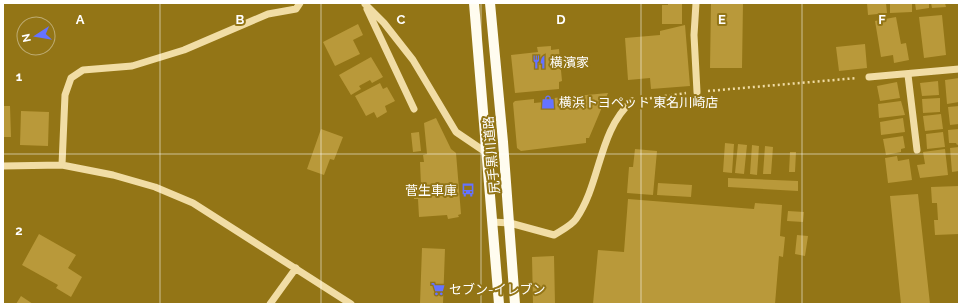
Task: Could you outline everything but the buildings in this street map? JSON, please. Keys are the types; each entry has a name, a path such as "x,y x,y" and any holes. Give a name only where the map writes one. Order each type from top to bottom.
{"main road":[{"name":"尻手黒川道路","path":"474,3 499,304"},
{"name":"尻手黒川道路","path":"490,3 510,223 515,304"}],"street":[{"path":"62,165 65,95 71,78 82,70 132,66 184,50 268,14 296,9 300,3"},
{"path":"364,3 384,23 413,60 456,132 487,153"},
{"path":"364,3 414,109"},
{"path":"696,3 694,35 697,92"},
{"path":"869,77 908,75 959,69"},
{"path":"908,75 917,150"},
{"path":"492,222 510,223 554,235 575,220 593,186 605,145 622,110 632,101"},
{"path":"3,166 62,165 113,175 155,187 192,203 351,304"},
{"path":"270,304 296,268"}],"path":[{"path":"632,101 697,92 869,77"}],"place":[{"name":"横濱家","path":"539,62"},
{"name":"横浜トヨペット 東名川崎店","path":"548,102"},
{"name":"菅生車庫","path":"468,190"},
{"name":"セブン-イレブン","path":"438,289"}]}
